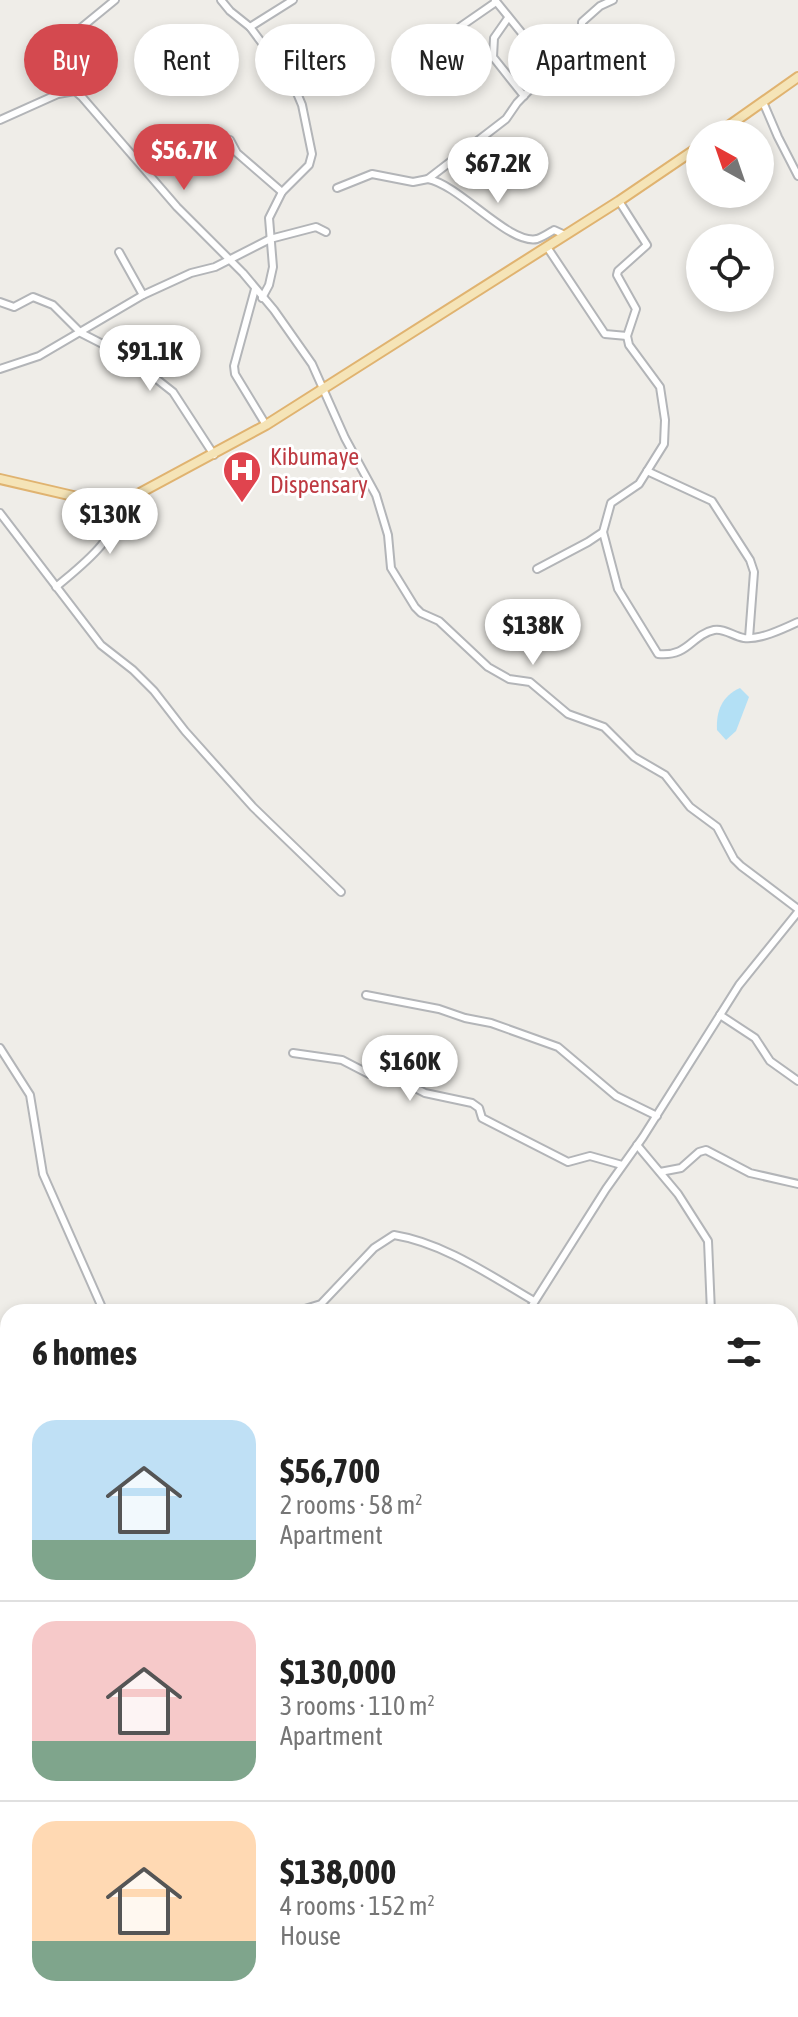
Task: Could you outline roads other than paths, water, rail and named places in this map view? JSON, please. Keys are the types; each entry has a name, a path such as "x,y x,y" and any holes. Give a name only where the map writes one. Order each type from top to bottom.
{"main road":[{"path":"737,120 798,77"},
{"path":"0,479 99,502 120,502 266,425 686,156"}],"street":[{"path":"86,24 115,0"},
{"path":"221,0 250,27 294,86 302,105 312,154 309,165 282,192 269,218 272,278 262,298"},
{"path":"250,27 293,0"},
{"path":"582,24 600,6 613,0"},
{"path":"464,24 496,1 513,24"},
{"path":"508,18 494,38 493,57 508,76"},
{"path":"0,120 54,96"},
{"path":"79,96 177,207 274,310 312,364 345,438 376,495 388,535 393,575 415,607 439,621 488,667 509,679 530,682 568,714 604,727 634,757 650,763 665,775 690,807 717,827 741,866 798,910 739,985 532,1304"},
{"path":"337,188 372,174 413,182 428,179 492,131 524,96"},
{"path":"763,102 783,150 798,176"},
{"path":"230,140 237,153 282,192"},
{"path":"428,179 471,201 497,225 528,238 538,238 554,230 565,235"},
{"path":"619,201 647,245 617,275 636,309 627,336 632,352 660,387 665,439 636,487 611,503 603,532 618,589 658,654 682,651 713,630 749,638 798,622"},
{"path":"0,369 39,356 143,295 191,273 215,267 270,239 316,227 326,232"},
{"path":"547,247 605,334 627,336"},
{"path":"119,252 143,295"},
{"path":"255,289 234,366 235,374 266,425"},
{"path":"0,302 14,307 30,298 38,298 53,305 81,333 130,358 173,392 214,455"},
{"path":"647,471 712,501 750,560 754,572 749,638"},
{"path":"56,587 111,534 119,517 120,502"},
{"path":"0,513 101,645 154,691 253,807 341,892"},
{"path":"537,569 603,532"},
{"path":"366,995 439,1009 512,1029 549,1043 565,1051 616,1096 657,1116"},
{"path":"720,1015 755,1038 770,1061 798,1081"},
{"path":"0,1048 30,1095 43,1174 100,1304"},
{"path":"293,1053 342,1060 369,1074 397,1078 425,1093 472,1103 479,1108 482,1118 568,1162 590,1156 622,1165"},
{"path":"637,1145 678,1194 708,1241 711,1304"},
{"path":"660,1172 681,1168 699,1152 706,1150 750,1173 798,1184"},
{"path":"321,1304 374,1248 394,1235 412,1238 469,1263 534,1301"}],"water":[{"path":"740,688 749,697 736,731 726,740 717,730 719,710 729,695"}],"place":[{"name":"Kibumaye Dispensary","path":"242,504"}]}
